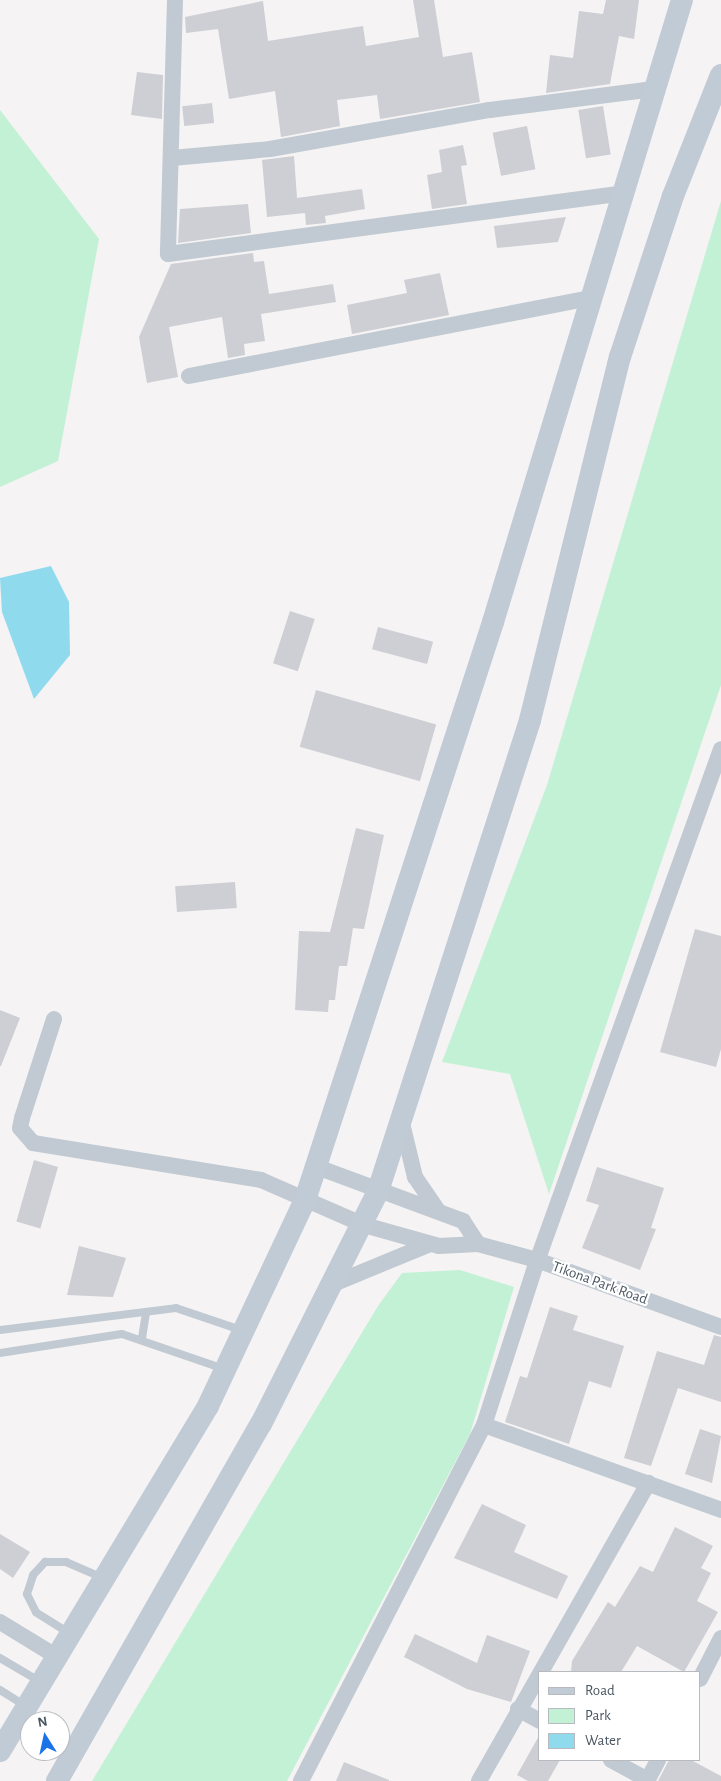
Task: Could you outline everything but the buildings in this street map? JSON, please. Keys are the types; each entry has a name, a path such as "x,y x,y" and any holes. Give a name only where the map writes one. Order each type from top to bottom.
{"street":[{"path":"175,0 172,158 167,251 171,254 624,194"},
{"path":"0,1751 106,1579 226,1370 305,1200 592,298 682,0"},
{"path":"57,1781 261,1424 364,1225 378,1191 402,1123 530,720 620,357 673,196 721,75"},
{"path":"172,158 279,147 490,110 654,90"},
{"path":"189,376 592,298"},
{"path":"301,1781 484,1425 537,1260 721,749"},
{"name":"Tikona Park Road","path":"54,1019 22,1118 24,1137 33,1143 252,1178 364,1225 430,1244 478,1244 537,1260 721,1327"},
{"path":"402,1123 415,1177 439,1212"},
{"path":"317,1167 463,1221 478,1244"},
{"name":"Tikona Park Road","path":"333,1284 430,1244"},
{"path":"484,1425 721,1510"},
{"path":"540,1671 648,1483"},
{"path":"0,1622 59,1658"},
{"path":"701,1678 721,1638"},
{"path":"479,1781 538,1674"},
{"path":"518,1709 538,1720"},
{"path":"613,1761 648,1780 658,1761"}],"lane":[{"path":"0,1330 176,1308 245,1332"},
{"path":"142,1338 146,1312"},
{"path":"0,1353 122,1334 142,1338 226,1370"},
{"path":"72,1636 36,1612 27,1594 32,1575 45,1562 66,1562 106,1579"},
{"path":"0,1658 42,1683"},
{"path":"0,1690 28,1707"}],"green space":[{"path":"0,110 99,239 58,461 0,487"},
{"path":"721,201 721,685 549,1194 510,1074 442,1062 547,785"},
{"path":"460,1270 514,1287 470,1434 287,1781 92,1781 378,1306 402,1273"}],"water":[{"path":"51,566 69,602 70,655 34,699 2,612 0,578"}]}
